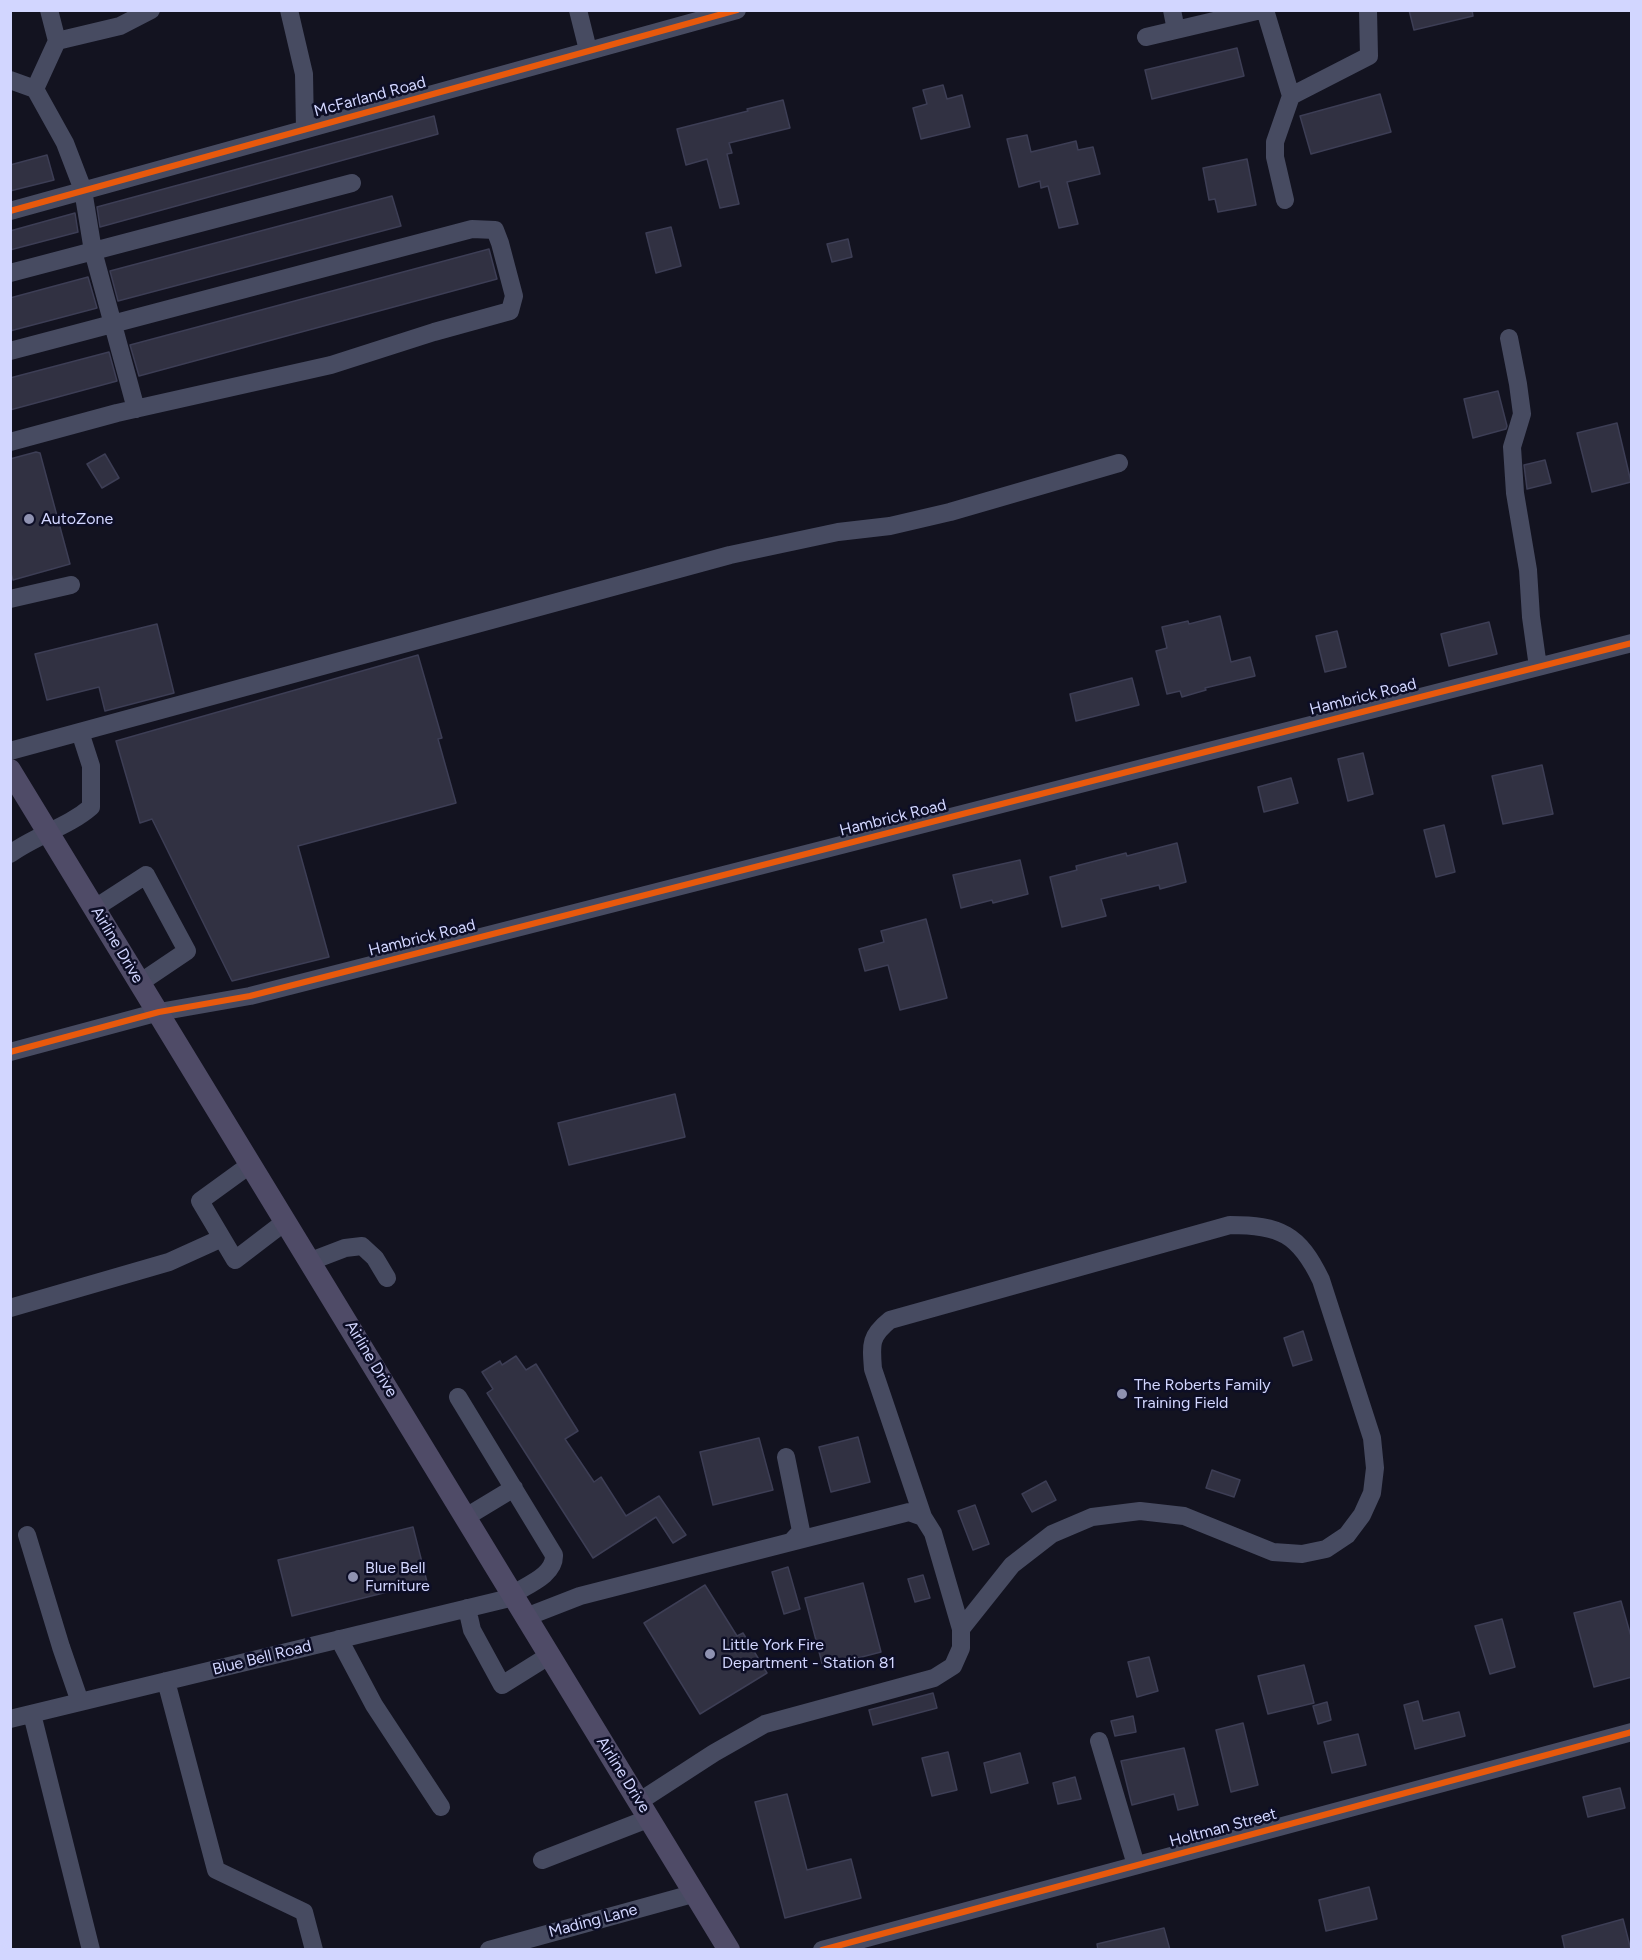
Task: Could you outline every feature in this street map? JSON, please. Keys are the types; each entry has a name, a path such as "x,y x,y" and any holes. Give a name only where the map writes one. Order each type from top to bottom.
{"main road":[{"name":"Airline Drive","path":"10,770 729,1950"}],"street":[{"path":"35,89 57,41 49,10"},
{"path":"57,41 120,26 151,10"},
{"path":"289,10 304,74 305,129"},
{"path":"578,10 588,50"},
{"name":"McFarland Road","path":"10,211 737,10"},
{"path":"1172,10 1176,30"},
{"path":"1146,36 1261,10"},
{"path":"1266,10 1291,96 1275,142 1275,158 1286,200"},
{"path":"1291,96 1369,56 1368,10"},
{"path":"10,80 35,89 65,143 83,190 93,251 136,409"},
{"path":"10,273 352,183"},
{"path":"10,351 472,229 495,230 514,296 510,311 434,332 331,365 76,423 10,442"},
{"path":"1509,338 1522,414 1512,447 1515,493 1528,570 1531,617 1538,667"},
{"path":"10,751 730,555 838,532 890,526 940,515 1119,463"},
{"path":"10,599 71,585"},
{"name":"Hambrick Road","path":"10,1052 159,1012 250,996 1632,643"},
{"path":"10,854 48,831 78,818 91,807 91,766 80,732"},
{"path":"95,908 146,875 187,951 141,982"},
{"path":"251,1164 200,1201 235,1260 286,1221"},
{"path":"542,1860 645,1809 714,1753 765,1724 934,1678 953,1666 961,1648 961,1629 933,1533 923,1517 873,1369 871,1347 877,1330 890,1320 1230,1225 1256,1225 1278,1230 1300,1245 1311,1258 1321,1280 1372,1438 1375,1468 1372,1493 1362,1515 1347,1535 1326,1549 1302,1554 1273,1552 1184,1515 1140,1510 1092,1517 1052,1534 1012,1565 961,1629"},
{"path":"10,1308 169,1262 222,1238"},
{"path":"311,1261 345,1248 362,1246 375,1258 387,1278"},
{"path":"458,1397 514,1488 466,1517"},
{"path":"786,1457 801,1531 791,1542"},
{"name":"Blue Bell Road","path":"10,1719 513,1596 555,1564 554,1555 514,1488"},
{"path":"526,1617 580,1596 909,1512 923,1517"},
{"path":"27,1535 61,1647 81,1702"},
{"path":"467,1608 472,1630 502,1685 550,1655"},
{"path":"339,1639 374,1704 441,1807"},
{"path":"166,1681 216,1870 304,1911 314,1950"},
{"path":"32,1714 91,1950"},
{"name":"Holtman Street","path":"822,1950 1632,1732"},
{"path":"1100,1742 1136,1865"},
{"name":"Mading Lane","path":"489,1950 696,1893"}],"building":[{"path":"1409,10 1472,10 1473,16 1414,30"},
{"path":"1237,48 1244,76 1152,99 1145,70"},
{"path":"943,85 947,99 962,95 970,127 921,139 913,108 927,104 923,90"},
{"path":"1380,94 1391,132 1311,154 1300,116"},
{"path":"783,100 790,128 729,143 732,153 727,154 739,204 720,208 707,159 686,165 677,129"},
{"path":"434,116 438,134 100,227 97,207"},
{"path":"1027,135 1031,152 1076,141 1078,150 1093,147 1100,174 1067,182 1078,224 1059,228 1048,186 1041,188 1040,181 1019,187 1007,139"},
{"path":"47,155 54,180 10,191 10,165"},
{"path":"1247,159 1256,205 1218,212 1215,199 1209,200 1203,168"},
{"path":"392,196 401,226 118,301 110,271"},
{"path":"75,213 78,232 10,250 10,231"},
{"path":"671,227 681,266 656,273 646,233"},
{"path":"848,239 852,257 832,262 827,244"},
{"path":"489,249 497,279 139,376 130,345"},
{"path":"88,277 97,308 10,331 10,298"},
{"path":"109,352 117,381 10,410 10,378"},
{"path":"1498,391 1506,429 1473,438 1464,399"},
{"path":"1617,423 1631,482 1592,492 1577,433"},
{"path":"40,453 70,564 13,580 10,570 10,459"},
{"path":"105,454 119,478 102,488 87,464"},
{"path":"1545,460 1551,483 1527,489 1524,465"},
{"path":"1220,616 1231,662 1250,657 1255,676 1205,688 1206,690 1182,697 1180,691 1167,694 1156,651 1167,648 1162,627 1188,621 1189,624"},
{"path":"1489,622 1497,654 1449,666 1441,634"},
{"path":"157,624 174,693 105,711 99,687 47,700 35,654"},
{"path":"1337,631 1346,667 1325,672 1316,636"},
{"path":"418,655 442,738 438,739 456,803 298,846 329,957 232,981 152,819 140,823 116,741"},
{"path":"1132,678 1139,705 1076,721 1070,694"},
{"path":"1363,753 1373,794 1348,801 1338,759"},
{"path":"1542,765 1553,814 1503,824 1492,776"},
{"path":"1291,778 1298,803 1264,812 1258,787"},
{"path":"1444,825 1455,872 1436,877 1424,830"},
{"path":"1177,843 1186,882 1160,889 1159,885 1101,899 1106,916 1062,927 1050,877 1077,870 1076,866"},
{"path":"1020,860 1028,894 961,908 953,875"},
{"path":"926,919 947,998 900,1010 888,965 865,971 859,949 884,942 881,931"},
{"path":"675,1094 685,1137 569,1165 558,1123"},
{"path":"1303,1331 1312,1360 1293,1366 1284,1338"},
{"path":"516,1356 526,1370 536,1364 578,1431 565,1439 594,1482 601,1477 626,1516 659,1496 686,1535 673,1543 656,1517 593,1558 487,1393 493,1389 482,1372 500,1361 502,1365"},
{"path":"858,1437 870,1482 831,1492 819,1447"},
{"path":"759,1438 773,1490 713,1505 700,1452"},
{"path":"1212,1470 1240,1480 1234,1497 1206,1488"},
{"path":"1046,1481 1056,1500 1032,1512 1022,1494"},
{"path":"975,1505 989,1544 973,1550 958,1511"},
{"path":"413,1527 427,1582 292,1616 278,1560"},
{"path":"788,1567 800,1609 784,1614 772,1572"},
{"path":"923,1575 930,1598 915,1602 908,1579"},
{"path":"863,1583 881,1652 823,1667 805,1598"},
{"name":"Little York Fire Department - Station 81","path":"705,1585 737,1636 743,1633 767,1673 700,1714 644,1623"},
{"path":"1621,1601 1632,1640 1632,1677 1594,1687 1574,1613"},
{"path":"1502,1619 1515,1667 1490,1674 1475,1626"},
{"path":"1149,1657 1158,1691 1137,1697 1128,1662"},
{"path":"1304,1665 1314,1703 1268,1714 1258,1676"},
{"path":"933,1693 937,1708 873,1725 869,1710"},
{"path":"1418,1701 1423,1721 1459,1712 1465,1736 1415,1749 1404,1705"},
{"path":"1327,1702 1331,1720 1318,1724 1313,1706"},
{"path":"1133,1716 1136,1732 1115,1736 1111,1721"},
{"path":"1243,1723 1258,1785 1231,1792 1216,1730"},
{"path":"1358,1734 1366,1765 1332,1773 1324,1742"},
{"path":"1184,1748 1198,1805 1178,1810 1174,1794 1132,1805 1121,1761"},
{"path":"948,1752 957,1790 932,1796 922,1758"},
{"path":"1020,1753 1028,1783 991,1793 984,1763"},
{"path":"1075,1777 1081,1799 1058,1804 1053,1783"},
{"path":"1620,1788 1625,1808 1588,1817 1583,1797"},
{"path":"787,1794 807,1870 851,1859 861,1898 785,1918 755,1802"},
{"path":"1369,1887 1377,1919 1326,1931 1319,1900"},
{"path":"1623,1919 1631,1950 1565,1950 1562,1936"},
{"path":"1164,1928 1170,1950 1098,1950 1097,1944"}],"cycle path":[{"path":"10,211 737,10"},
{"path":"10,1052 159,1012 250,996 1632,643"},
{"path":"822,1950 1632,1732"}],"place":[{"name":"AutoZone","path":"29,519"},
{"name":"The Roberts Family Training Field","path":"1122,1394"},
{"name":"Blue Bell Furniture","path":"353,1577"},
{"name":"Little York Fire Department - Station 81","path":"710,1654"}]}
